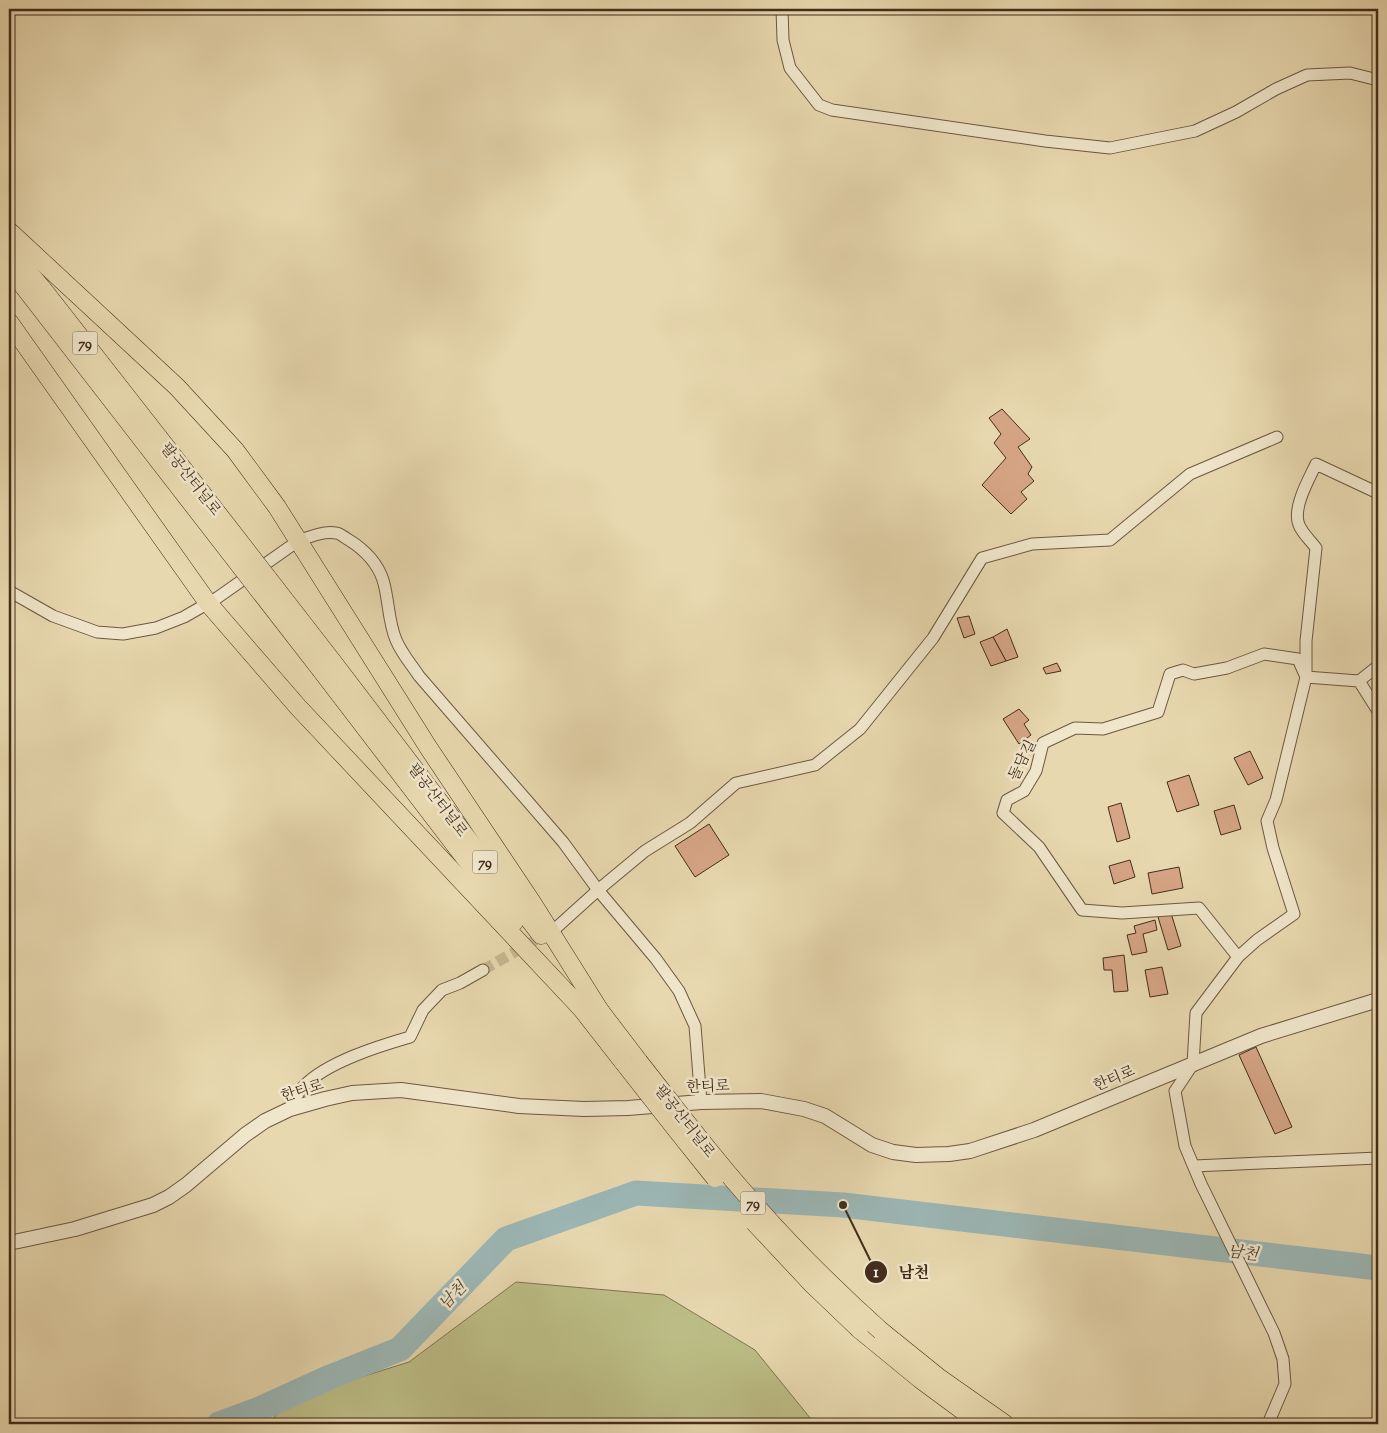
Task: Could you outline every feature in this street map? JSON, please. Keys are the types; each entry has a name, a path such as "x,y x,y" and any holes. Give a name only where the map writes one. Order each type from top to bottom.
{"highway":[{"path":"9,231 177,387 235,450 277,508 428,747 533,904 600,1011"},
{"name":"팔공산터널로","path":"9,249 45,292 154,443"},
{"name":"팔공산터널로","path":"9,270 154,443 600,1011 675,1128 738,1204 790,1263 859,1329 920,1379 981,1424"},
{"path":"9,322 208,604 298,707 581,1008"},
{"name":"팔공산터널로","path":"327,665 581,1008 631,1062 773,1226 838,1292 881,1331 938,1378 1005,1424"}],"street":[{"path":"782,9 783,40 790,68 819,105 832,110 1045,141 1110,148 1196,131 1307,75 1350,73 1378,80"},
{"path":"556,928 598,890 646,851 690,823 736,783 815,765 860,729 933,638 982,558 1032,544 1110,540 1190,474 1277,438"},
{"path":"1268,1424 1285,1384 1283,1359 1274,1333 1201,1184 1185,1146 1175,1091 1193,1064 1196,1013 1238,957 1256,940 1294,914 1272,848 1267,821 1276,800 1306,677 1306,642 1316,548 1299,525 1298,510 1304,491 1316,464 1378,494"},
{"path":"9,591 53,616 97,632 123,634 156,628 184,618 208,604 298,541 321,534 336,533 359,547 370,557 384,582 390,620 403,654 419,676 563,842 598,890 656,958 679,991 695,1026 701,1102"},
{"name":"돌담길","path":"1238,957 1199,908 1122,913 1082,910 1039,847 1003,813 1008,800 1024,791 1036,771 1043,743 1075,728 1103,729 1158,712 1170,674 1183,670 1194,674 1227,668 1264,654 1298,659 1306,677"},
{"path":"1306,677 1360,682 1378,666"},
{"path":"1360,682 1378,711"},
{"path":"290,1109 303,1086 326,1069 375,1047 410,1037 423,1010 442,990 460,983 483,970"},
{"name":"한티로","path":"9,1243 75,1229 153,1205 186,1185 265,1121 290,1109 324,1099 380,1090 401,1090 519,1106 555,1108 628,1108 701,1102 761,1101 804,1109 825,1116 872,1145 883,1149 904,1154 941,1155 970,1151 1034,1130 1260,1036 1378,1000"},
{"path":"1194,1166 1378,1158"}],"green space":[{"path":"516,1282 664,1295 755,1350 815,1424 267,1424 294,1398 409,1362"}],"building":[{"path":"1002,409 1030,439 1018,447 1032,467 1028,474 1034,481 1021,492 1027,499 1011,514 982,485 1006,458 994,443 1001,434 989,418"},
{"path":"969,616 975,634 964,638 957,618"},
{"path":"1007,629 1018,657 1006,661 993,637"},
{"path":"993,637 1006,661 991,666 980,642"},
{"path":"1057,663 1061,671 1046,674 1043,668"},
{"path":"1019,709 1029,720 1024,724 1031,735 1019,744 1003,719"},
{"path":"1250,751 1263,778 1248,785 1234,758"},
{"path":"1189,775 1199,805 1177,812 1167,782"},
{"path":"1121,803 1130,838 1117,842 1108,807"},
{"path":"1234,805 1241,829 1221,835 1214,811"},
{"path":"709,824 729,855 695,877 675,846"},
{"path":"1130,860 1135,877 1114,884 1109,866"},
{"path":"1179,867 1183,888 1152,894 1148,873"},
{"path":"1171,913 1181,946 1168,950 1158,917"},
{"path":"1155,920 1157,930 1143,934 1147,952 1132,955 1127,935 1136,933 1134,926"},
{"path":"1124,955 1128,991 1114,992 1112,970 1104,970 1103,958"},
{"path":"1162,967 1168,994 1150,997 1145,970"},
{"path":"1256,1047 1292,1127 1275,1134 1239,1055"}],"waterway":[{"name":"남천","path":"219,1424 257,1410 330,1377 400,1349 506,1239 636,1193 843,1205 1378,1268"}],"tunnel":[{"path":"483,970 548,933"}],"place":[{"name":"남천","path":"843,1205"}]}
